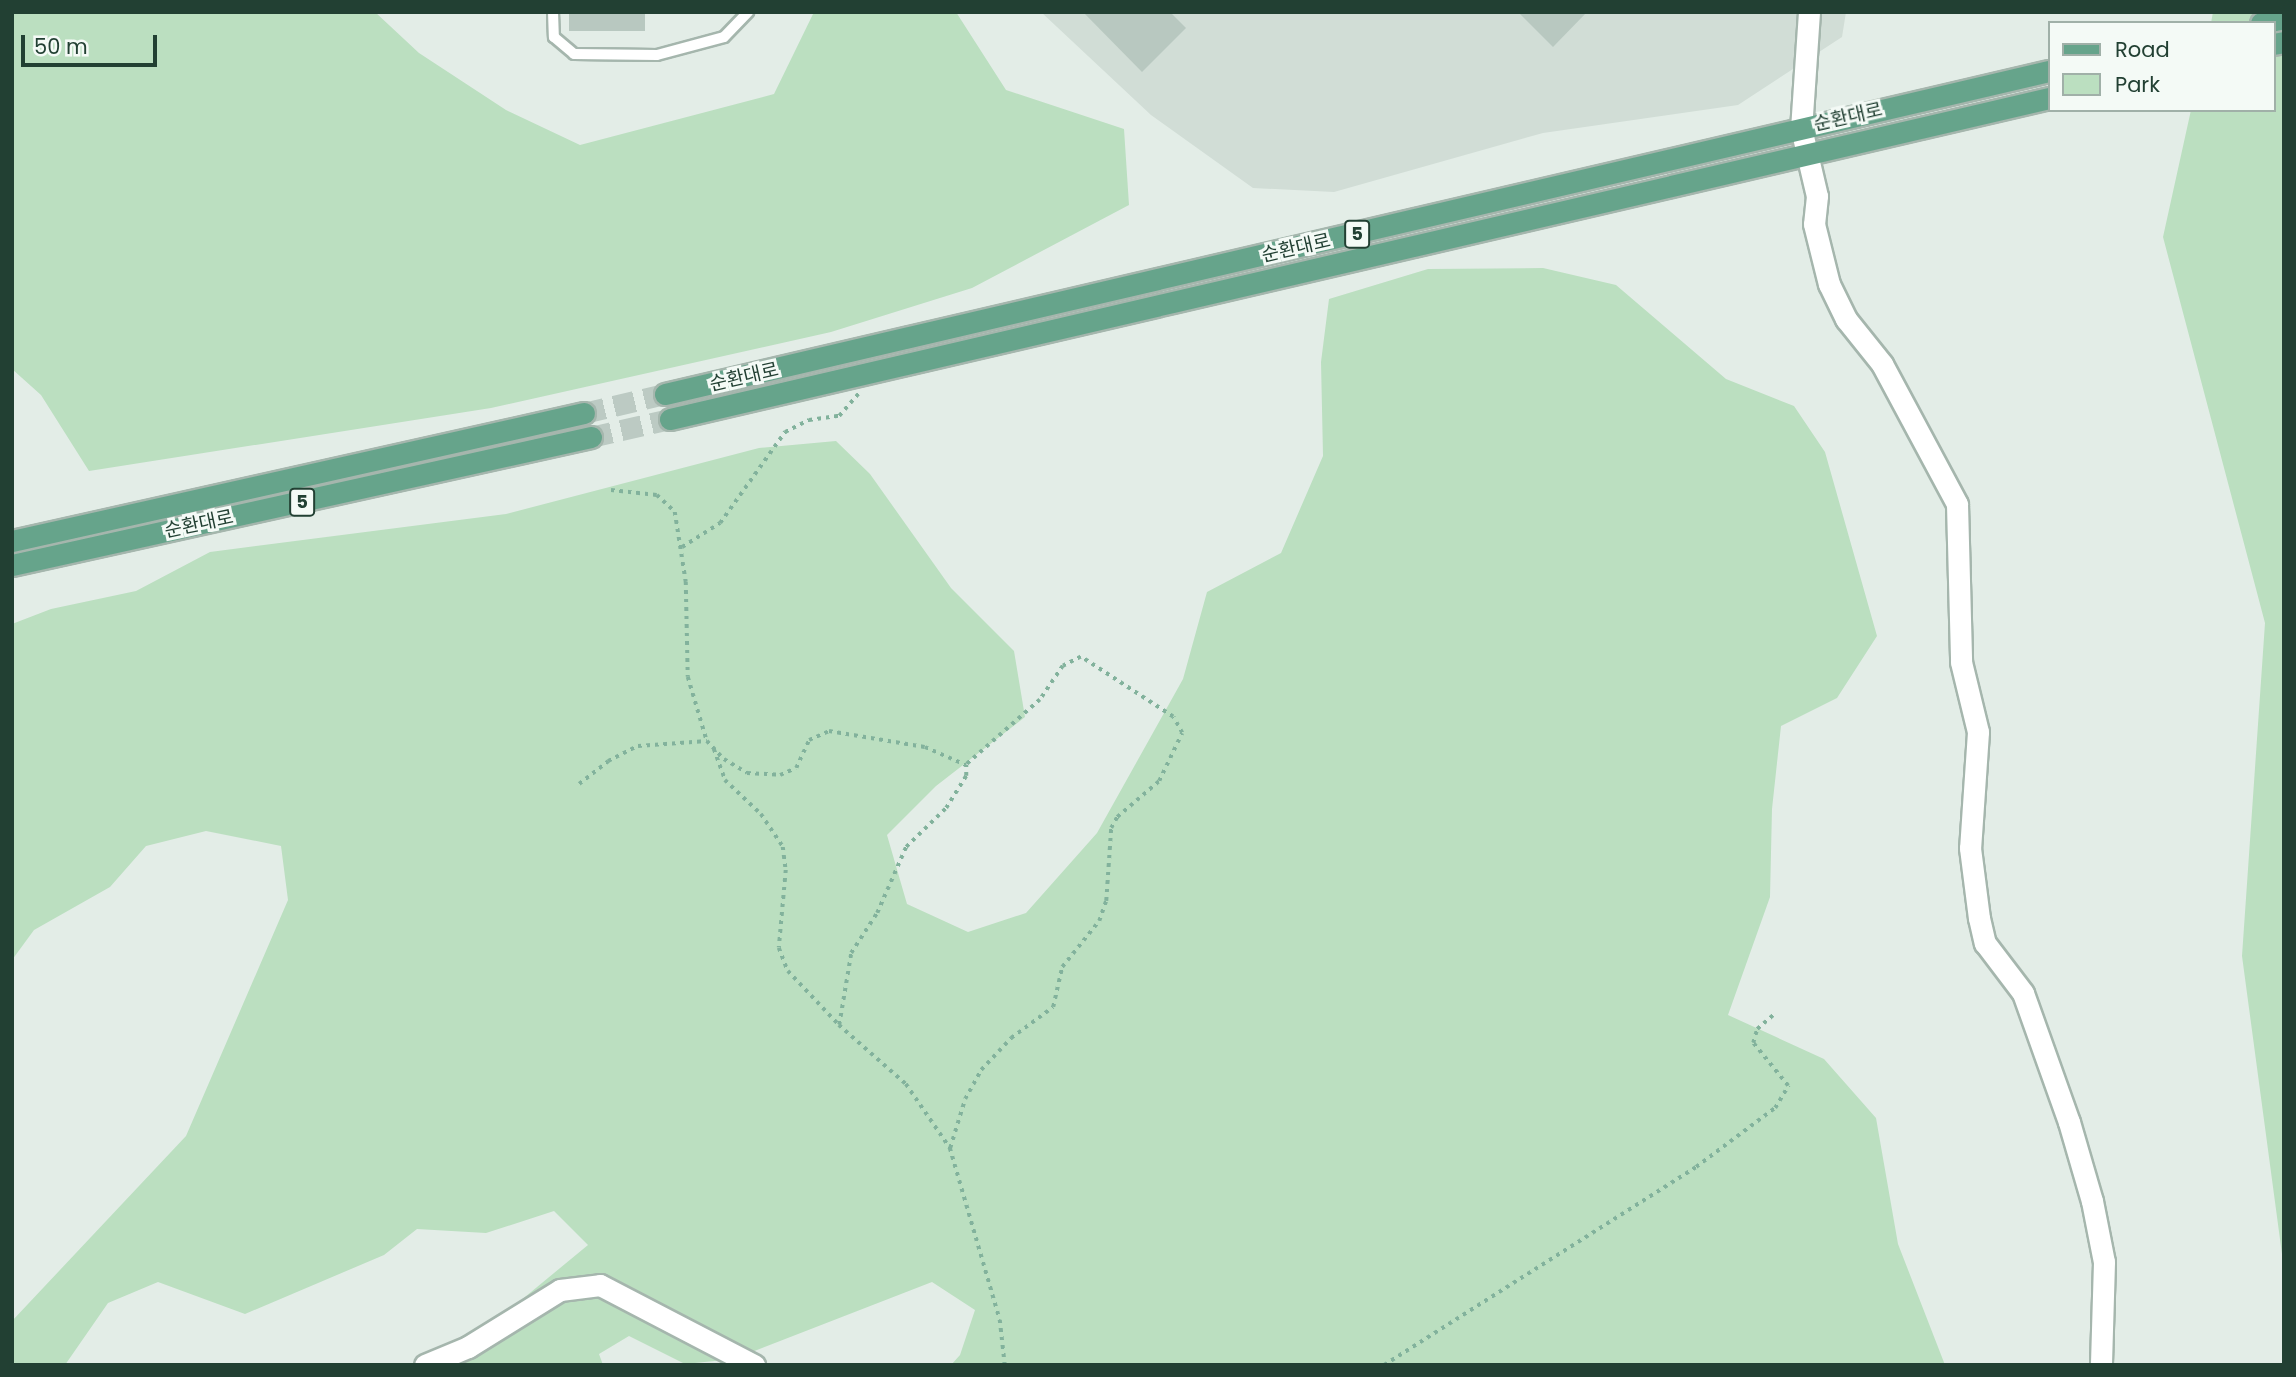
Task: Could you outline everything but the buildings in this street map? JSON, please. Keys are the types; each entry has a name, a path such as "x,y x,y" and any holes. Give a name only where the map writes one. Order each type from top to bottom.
{"main road":[{"name":"순환대로","path":"665,394 2048,71"},
{"name":"순환대로","path":"670,419 2048,98"},
{"name":"순환대로","path":"12,541 584,413"},
{"name":"순환대로","path":"12,565 591,437"}],"street":[{"path":"1809,12 1801,128 1817,196 1814,224 1829,284 1846,319 1882,364 1957,505 1961,662 1978,732 1970,848 1979,918 1985,943 2023,993 2070,1122 2092,1201 2104,1262 2101,1365"},
{"path":"425,1365 468,1347 560,1290 600,1285 754,1365"}],"lane":[{"path":"553,12 554,37 574,54 657,55 724,37 748,12"}],"path":[{"path":"682,547 720,523 785,432 796,424 848,412 860,391"},
{"path":"611,490 639,490 666,502 679,522 688,677 707,741 737,768 759,777 780,775 796,768 809,740 829,731 925,747 966,765"},
{"path":"839,1025 851,953 877,913 906,848 946,808 966,776 966,765 1040,700 1063,666 1081,657 1172,717 1182,733 1159,781 1117,817 1111,828 1106,901 1099,921 1062,967 1053,1007 1011,1038 981,1070 965,1099 950,1148"},
{"path":"579,784 608,761 638,746 684,739 707,741"},
{"path":"714,749 725,780 761,814 783,848 786,870 779,927 782,959 794,980 839,1025 906,1084 950,1148 1000,1320 1005,1365"},
{"path":"1384,1365 1696,1167 1775,1108 1788,1086 1753,1043 1757,1029 1773,1015"}],"shaded area":[{"path":"1041,12 1846,12 1842,37 1738,105 1543,133 1334,192 1253,188 1151,115"}],"green space":[{"path":"12,12 375,12 419,53 506,110 580,145 774,94 814,12 956,12 1006,90 1124,129 1129,205 972,288 831,332 491,408 89,471 41,395 12,369"},
{"path":"2213,12 2284,12 2284,1269 2242,956 2265,623 2163,237 2191,112 2275,112 2275,21 2211,21"},
{"path":"1543,268 1616,285 1726,379 1794,406 1825,452 1877,636 1837,698 1781,726 1772,809 1770,897 1728,1015 1824,1059 1876,1118 1898,1244 1945,1365 951,1365 960,1355 975,1310 932,1282 734,1359 685,1364 629,1336 599,1354 603,1365 410,1365 497,1320 588,1245 554,1211 486,1233 417,1229 384,1255 245,1314 158,1282 108,1303 65,1365 12,1365 12,1321 186,1136 288,900 281,846 206,831 146,846 110,887 34,930 12,960 12,624 51,609 136,591 210,552 506,514 759,448 836,441 870,474 951,588 1014,651 1025,717 936,786 887,835 907,904 968,932 1026,913 1097,833 1183,679 1207,592 1281,553 1323,456 1321,362 1329,299 1428,269"}],"tunnel":[{"path":"584,413 665,394"},
{"path":"591,437 670,419"}]}
